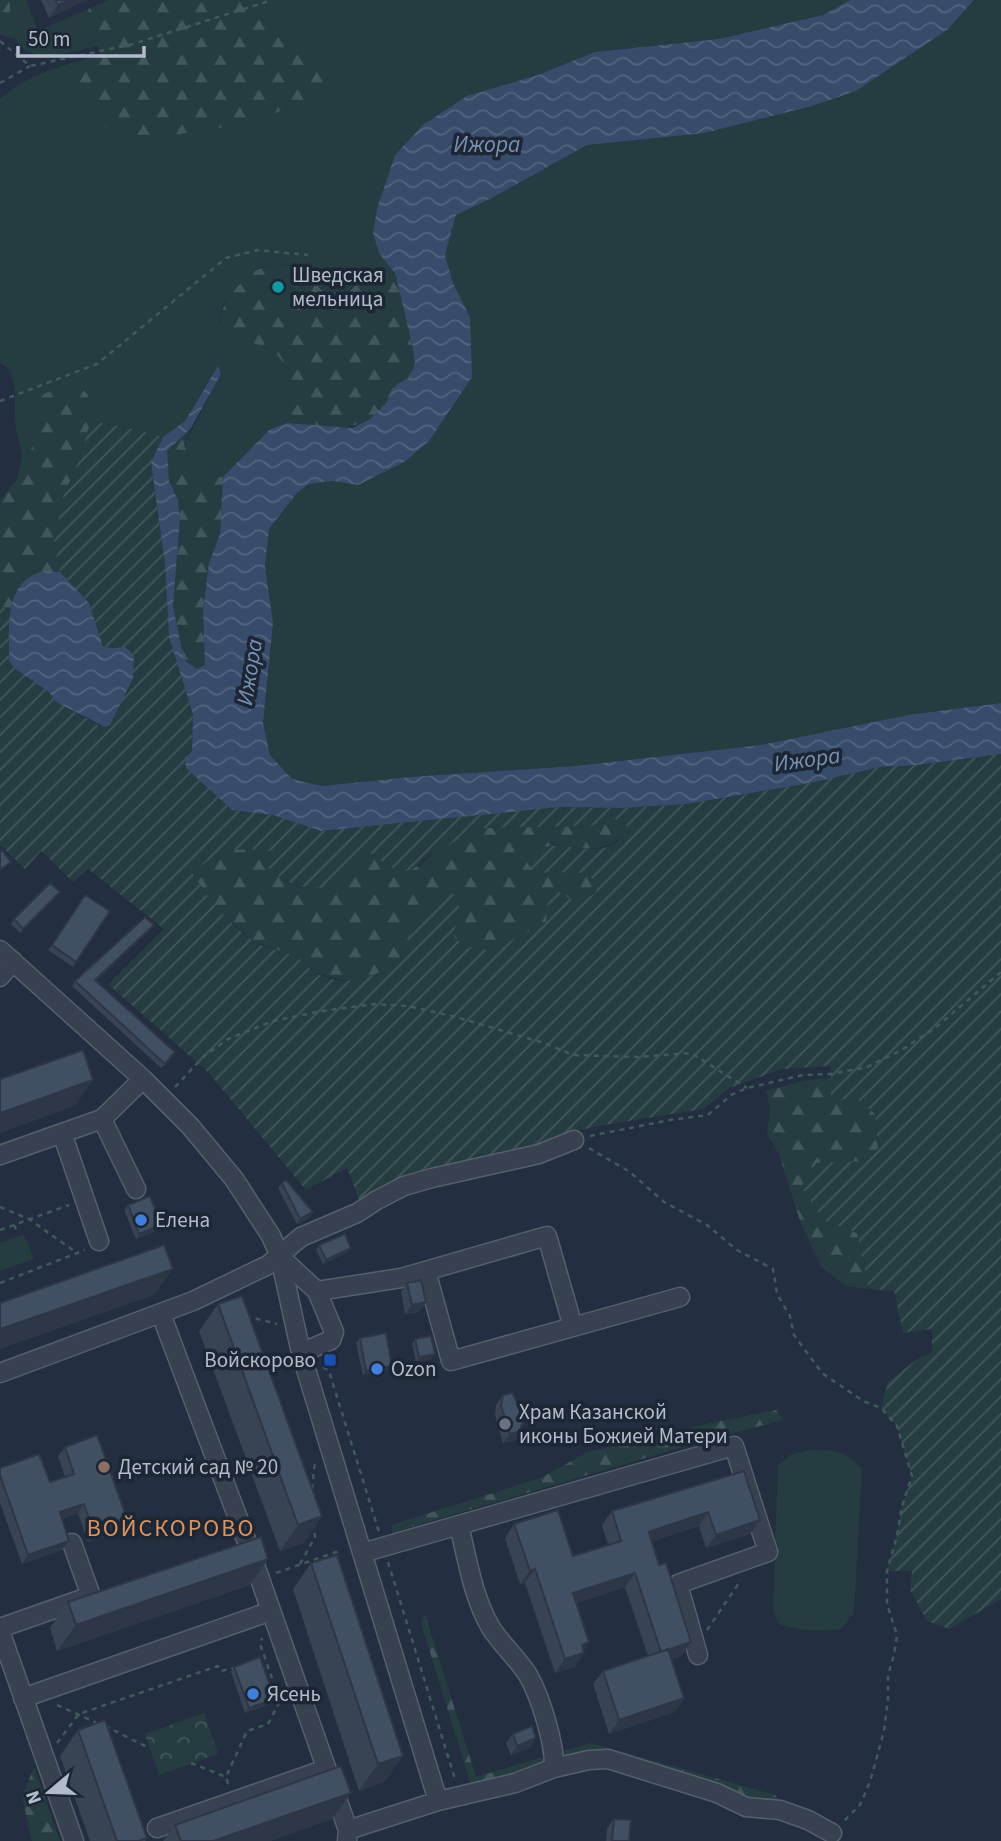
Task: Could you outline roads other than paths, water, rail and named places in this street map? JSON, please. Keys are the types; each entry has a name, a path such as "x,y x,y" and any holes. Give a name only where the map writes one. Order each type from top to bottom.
{"street":[{"path":"0,976 6,955 143,1079 190,1126 234,1179 271,1236 279,1257 302,1353 438,1801"},
{"path":"0,1155 102,1119 143,1079"},
{"path":"102,1119 136,1189"},
{"path":"62,1133 99,1241"},
{"path":"0,1373 161,1314 268,1265 301,1237 357,1213 404,1186 539,1154 574,1140"},
{"path":"317,1291 401,1278 547,1237 573,1327"},
{"path":"279,1257 317,1291 334,1332 331,1340 302,1353"},
{"path":"426,1270 451,1361 680,1297"},
{"path":"161,1314 240,1544 260,1578 348,1836 438,1801 514,1783 554,1768 589,1760 608,1759 717,1793 746,1807 780,1810 808,1820 832,1833"},
{"path":"361,1548 383,1547 734,1446 768,1552 678,1584 697,1651"},
{"path":"459,1525 476,1590 490,1626 528,1676 532,1686 554,1752 554,1768"},
{"path":"72,1543 97,1594 0,1629 74,1841"},
{"path":"24,1700 272,1614"},
{"path":"157,1828 327,1769"}],"water":[{"name":"Ижора","path":"850,0 974,0 947,30 856,91 812,106 705,133 587,145 456,215 445,255 453,283 470,317 472,377 429,441 404,462 358,485 333,481 309,484 297,493 269,529 265,566 273,623 263,723 270,755 292,779 322,786 575,766 761,745 908,715 1001,703 1001,754 880,767 810,783 686,804 621,808 559,807 321,831 273,815 232,810 186,768 185,757 192,753 193,714 169,637 165,564 151,462 163,437 185,421 218,366 221,374 191,428 167,451 169,481 178,500 180,519 173,606 184,660 197,669 205,665 203,610 209,563 220,534 223,477 270,429 287,423 352,428 370,419 386,403 397,384 411,377 415,362 395,273 379,253 373,233 377,209 395,155 423,125 467,96 535,76 595,52 719,39 823,15"},
{"path":"43,571 60,572 89,603 103,647 125,647 134,655 133,678 110,725 105,727 56,702 49,692 14,668 9,661 9,621 14,596 30,577"}],"place":[{"name":"Шведская мельница","path":"278,287"},
{"name":"Елена","path":"141,1220"},
{"name":"Войскорово","path":"330,1360"},
{"name":"Ozon","path":"377,1369"},
{"name":"Храм Казанской иконы Божией Матери","path":"505,1424"},
{"name":"Детский сад № 20","path":"104,1467"},
{"name":"Ясень","path":"253,1694"}],"district":[{"name":"ВОЙСКОРОВО","path":"171,1528"}]}
